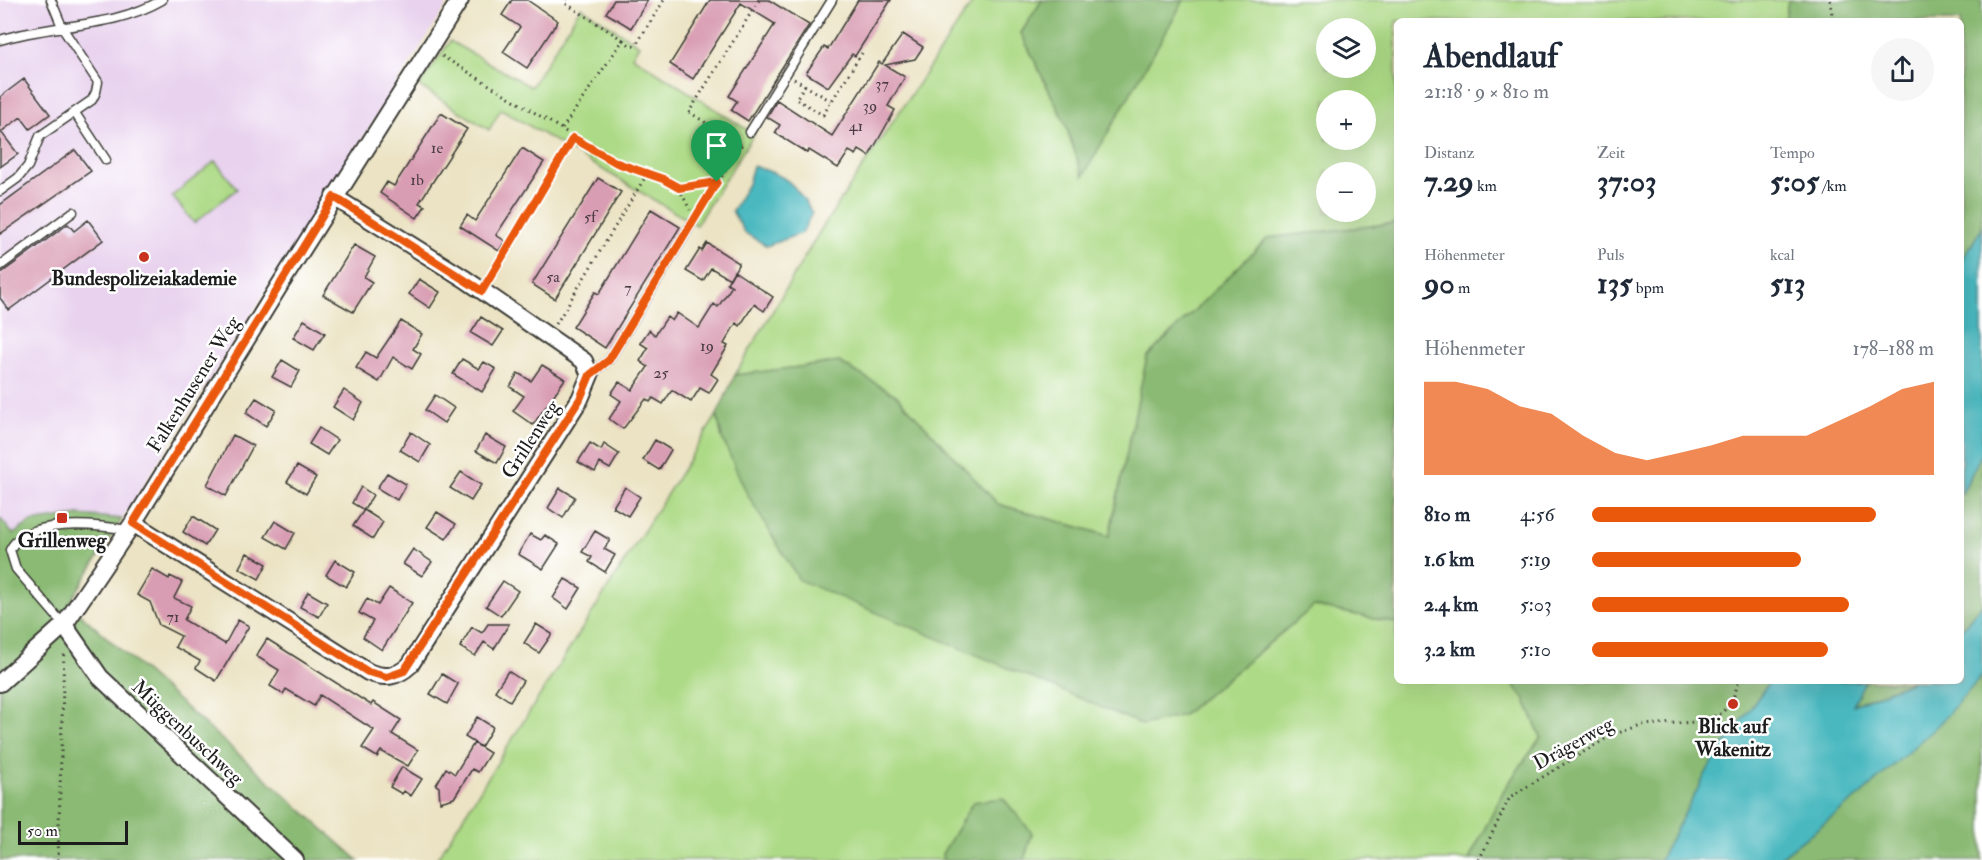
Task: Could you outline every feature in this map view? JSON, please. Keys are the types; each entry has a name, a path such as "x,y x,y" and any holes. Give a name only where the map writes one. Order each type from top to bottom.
{"street":[{"name":"Falkenhusener Weg","path":"0,683 64,625 130,527 334,197 460,0"},
{"path":"334,197 482,291 584,361 590,375"},
{"name":"Grillenweg","path":"130,527 368,672 378,677 395,675 410,665 580,399 590,375"},
{"name":"Müggenbuschweg","path":"64,625 100,677 295,860"}],"lane":[{"path":"0,191 18,178 28,166 40,136 92,100 98,82 63,29 51,0"},
{"path":"0,40 26,33 63,29 122,17 162,0"},
{"path":"750,132 832,0"},
{"path":"75,113 106,160"},
{"path":"0,266 73,212"},
{"path":"590,375 609,360 694,220"},
{"path":"64,625 16,569 10,550 14,542 34,530 63,526 130,527"}],"path":[{"path":"567,0 565,3 631,46 636,45 664,0"},
{"path":"741,145 689,111 759,0"},
{"path":"1830,0 1833,18"},
{"path":"562,129 622,40"},
{"path":"430,49 617,163 679,188 717,182"},
{"path":"805,85 796,99 823,115 862,53"},
{"path":"785,74 831,101"},
{"path":"694,220 750,132"},
{"path":"482,291 573,138"},
{"path":"549,337 647,174"},
{"path":"679,188 694,220"},
{"path":"58,860 64,625"},
{"name":"Drägerweg","path":"1479,860 1510,797 1610,736 1641,725 1697,722 1721,714 1732,701 1738,684"}],"shaded area":[{"name":"Bundespolizeiakademie","path":"0,0 450,0 122,519 79,515 31,522 13,534 0,518"}],"green space":[{"path":"974,0 1042,0 1021,33 1065,123 1083,176 1184,0 1788,0 1785,18 1394,18 1394,223 1268,238 1147,357 1110,536 998,504 896,395 839,362 735,375 820,231"},
{"path":"1042,0 1184,0 1083,176 1065,123 1021,33"},
{"path":"1788,0 1982,0 1982,228 1964,257 1964,18 1785,18"},
{"path":"581,7 639,45 632,56 754,134 696,225 501,109 489,130 419,86 450,41 531,87"},
{"path":"215,161 237,189 194,223 172,196"},
{"path":"1394,223 1394,623 1314,606 1183,715 1143,725 799,580 747,494 722,438 717,415 735,375 839,362 896,395 998,504 1109,536 1147,357 1268,238"},
{"path":"717,415 722,438 1183,715 1314,606 1394,623 1394,684 1512,684 1524,698 1541,737 1504,790 1469,860 1024,860 1032,833 942,854 943,860 436,860"},
{"path":"1982,453 1982,604 1964,626 1964,489"},
{"path":"79,515 122,519 69,604 358,860 0,860 0,518 13,534 31,522"},
{"path":"1982,676 1982,860 1777,860 1884,773"},
{"path":"1512,684 1768,684 1712,763 1660,860 1469,860 1504,790 1541,737 1524,698"},
{"path":"1863,684 1905,684 1852,705"},
{"path":"1003,798 1032,833 1024,860 943,860 942,854 973,802"}],"water":[{"path":"753,166 782,177 795,187 812,213 802,233 767,246 745,233 732,211 748,184"},
{"path":"1982,228 1982,453 1964,489 1964,257"},
{"path":"1982,604 1982,676 1937,726 1858,797 1777,860 1660,860 1712,762 1768,684 1864,684 1853,705 1906,684 1964,684 1964,626"}],"building":[{"path":"512,0 527,0 558,21 527,68 503,52 520,27 502,15"},
{"path":"614,0 648,0 631,28 606,13"},
{"path":"710,0 769,0 809,25 748,121 731,110 737,101 729,96 775,24 741,3 693,79 670,64"},
{"path":"858,0 891,0 855,56 852,54 828,87 806,73 824,47 828,49"},
{"path":"903,34 923,47 915,59 885,65 905,77 888,106 895,110 869,156 859,150 856,155 849,151 838,168 809,150 807,153 775,133 780,125 767,117 777,100 832,136 879,62 882,64"},
{"path":"24,79 50,114 30,129 21,117 1,132 18,154 0,167 0,97"},
{"path":"441,113 467,129 419,203 425,206 417,218 380,193 387,182 394,186"},
{"path":"522,148 544,162 496,235 505,241 499,251 460,226 467,215 475,221"},
{"path":"75,150 91,171 0,234 0,205"},
{"path":"598,178 621,192 555,299 532,284"},
{"path":"651,209 680,227 605,348 573,327 595,292 599,294"},
{"path":"88,220 103,240 9,310 0,298 0,274 68,224 74,231"},
{"path":"707,243 739,263 730,279 711,268 703,281 686,271 700,249 702,251"},
{"path":"354,245 375,257 364,277 372,282 353,312 323,295"},
{"path":"734,271 773,297 764,311 754,304 740,326 736,323 724,344 728,346 711,374 718,379 709,393 700,388 691,402 672,390 663,404 653,398 650,402 646,399 623,429 609,419 621,401 611,394 619,382 632,390 648,367 640,361 648,348 640,343 649,330 655,335 667,317 672,321 677,313 699,328 714,304 718,307 732,286 727,283"},
{"path":"419,279 440,292 430,308 409,294"},
{"path":"481,317 503,331 493,346 471,333"},
{"path":"304,320 325,333 314,350 293,338"},
{"path":"401,321 422,334 413,349 421,354 412,369 393,357 379,382 356,368 366,352 376,358"},
{"path":"462,359 479,369 484,362 496,369 482,392 453,374"},
{"path":"282,360 300,371 291,387 272,377"},
{"path":"542,365 565,379 533,425 513,411 524,396 510,387 518,373 531,381"},
{"path":"344,390 363,403 353,420 333,407"},
{"path":"435,395 454,408 444,423 425,410"},
{"path":"256,398 276,410 266,426 246,413"},
{"path":"319,428 337,440 327,455 309,444"},
{"path":"411,432 430,445 420,462 400,450"},
{"path":"233,435 253,446 226,496 207,485"},
{"path":"485,435 506,447 497,463 476,451"},
{"path":"655,440 671,450 659,470 643,460"},
{"path":"590,443 601,450 604,444 619,454 610,469 600,463 595,472 578,462"},
{"path":"297,466 316,477 306,494 287,482"},
{"path":"461,472 481,485 471,501 450,488"},
{"path":"387,473 406,484 397,500 377,488"},
{"path":"361,487 373,495 364,510 352,503"},
{"path":"625,487 640,497 628,516 613,507"},
{"path":"560,488 575,497 563,518 548,508"},
{"path":"364,510 383,522 373,539 353,526"},
{"path":"437,512 456,524 446,539 427,527"},
{"path":"193,516 215,530 205,546 183,532"},
{"path":"275,521 295,533 286,549 265,537"},
{"path":"595,531 610,540 604,549 615,555 605,572 589,562 592,557 582,552"},
{"path":"530,534 541,540 545,535 559,544 543,569 518,554"},
{"path":"413,549 432,562 422,576 403,564"},
{"path":"247,553 267,564 259,579 239,568"},
{"path":"335,560 355,572 346,587 326,575"},
{"path":"152,569 169,579 170,576 182,582 174,598 191,606 184,620 225,644 238,620 249,626 216,681 196,668 200,661 175,647 181,636 159,625 150,602 137,595"},
{"path":"565,579 581,588 568,609 553,598"},
{"path":"503,581 518,591 501,616 486,606"},
{"path":"389,588 412,603 382,650 363,637 373,621 359,613 367,599 378,605"},
{"path":"308,592 327,603 319,617 300,607"},
{"path":"488,624 509,624 494,649 484,642 475,656 460,647 472,627 482,633"},
{"path":"536,624 552,634 539,653 524,643"},
{"path":"267,639 371,705 373,702 401,720 392,734 418,750 408,766 381,751 377,757 362,748 374,730 320,695 314,706 286,689 283,694 270,686 279,670 256,656"},
{"path":"508,671 523,681 510,701 495,691"},
{"path":"442,674 458,684 447,704 430,694"},
{"path":"477,717 493,727 481,747 465,737"},
{"path":"474,743 490,753 478,772 472,769 454,798 440,802 439,787 436,785 446,768 455,774"},
{"path":"402,767 422,779 411,796 404,791 402,794 390,787"}],"place":[{"name":"Bundespolizeiakademie","path":"144,257"},
{"name":"Grillenweg","path":"62,518"},
{"name":"Blick auf Wakenitz","path":"1733,704"}],"route":[{"path":"573,138 617,163 663,179 679,188 717,182 609,360 590,375 580,399 404,671 387,677 378,677 368,672 133,523 334,197 482,291 573,138"}]}
